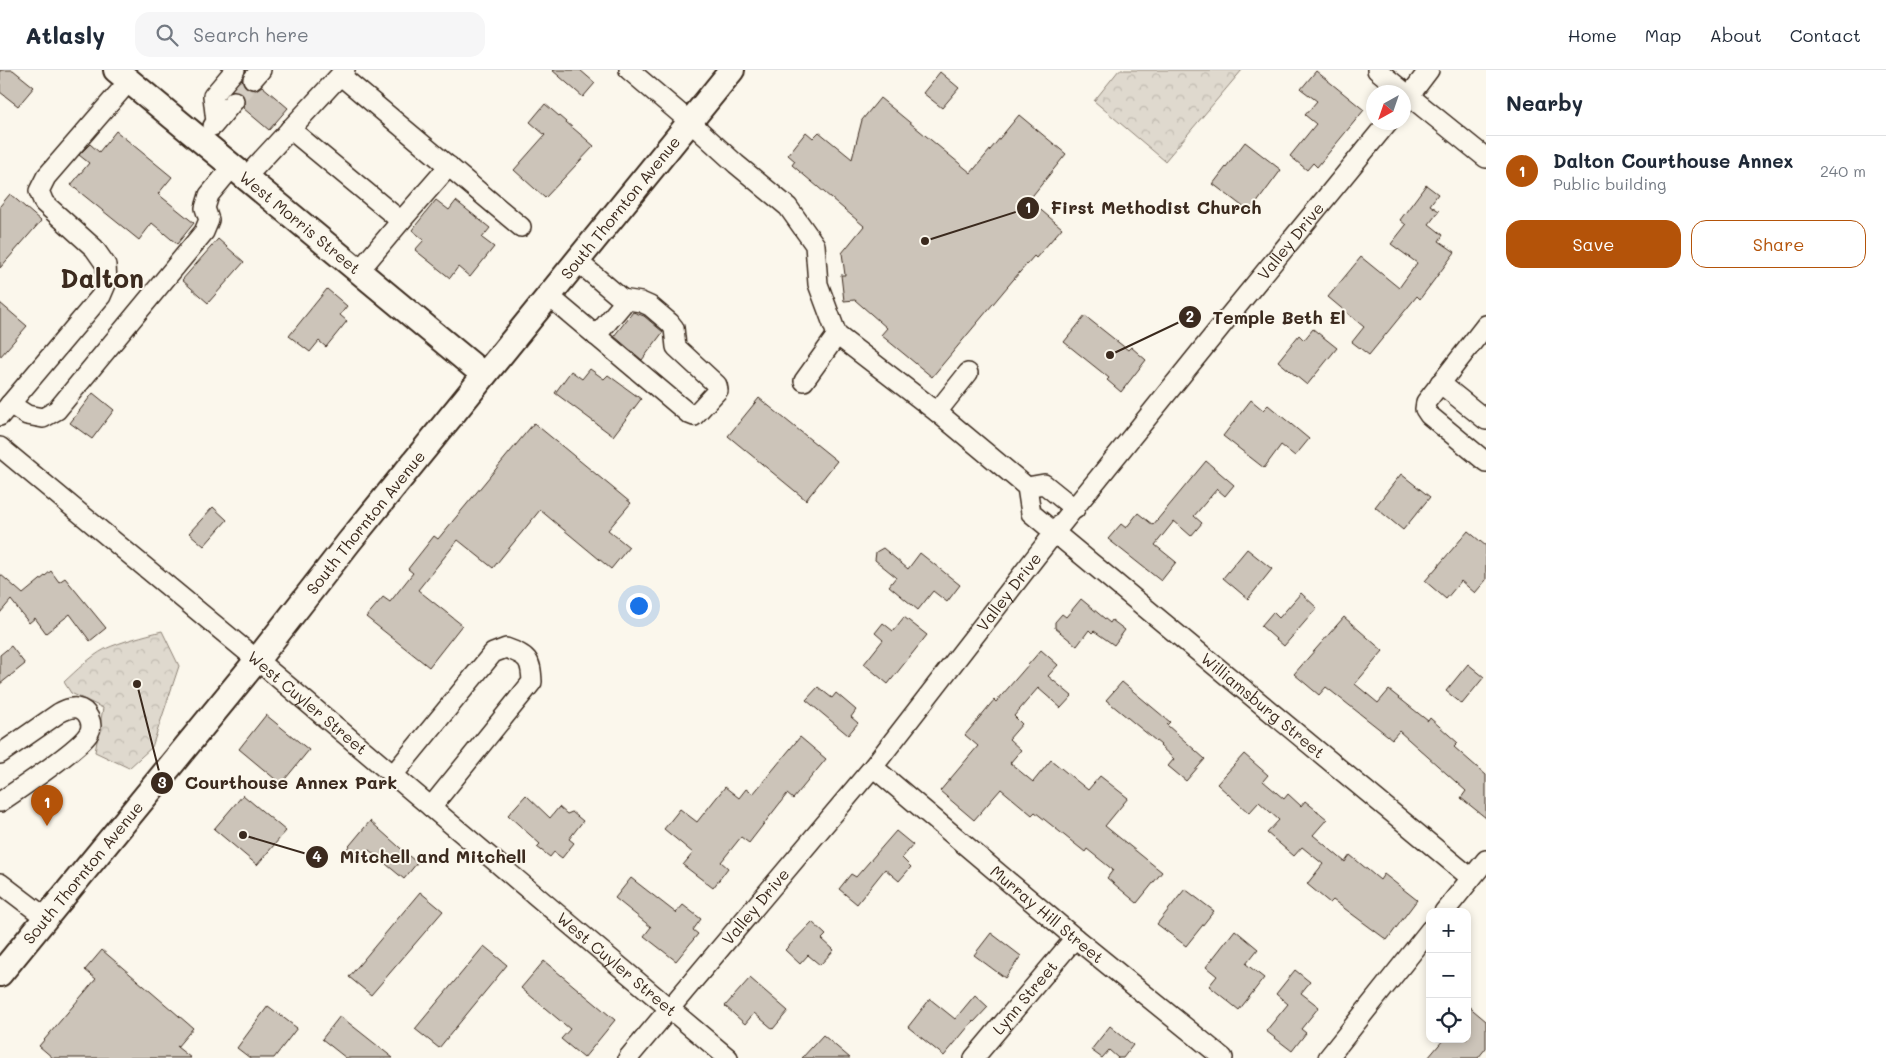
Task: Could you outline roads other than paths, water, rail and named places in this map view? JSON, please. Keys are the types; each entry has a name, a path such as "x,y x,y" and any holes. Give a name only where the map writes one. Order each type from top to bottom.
{"main road":[{"name":"South Thornton Avenue","path":"0,974 258,660 349,542 732,70"},
{"name":"West Morris Street","path":"123,75 484,375"}],"street":[{"path":"216,122 213,96 235,70"},
{"path":"629,70 788,207 815,245 818,284 837,334 1027,487 1044,484 1075,509"},
{"path":"1377,70 1392,85"},
{"path":"1411,94 1430,70"},
{"path":"123,75 46,177 39,191 44,203 94,248 106,266 107,282 101,296 5,410 43,418 57,410 204,232 209,220 206,208 209,195 290,129 342,73 448,166 521,226"},
{"path":"201,140 234,101"},
{"path":"1411,104 1486,158"},
{"path":"290,129 401,221"},
{"name":"Valley Drive","path":"628,1058 668,1008 873,767 1055,532 1381,130"},
{"path":"359,271 448,166"},
{"path":"548,296 689,414 694,416 718,390 717,385 676,347 674,328 670,323 650,306 642,302 622,299 577,261"},
{"path":"596,336 622,305 622,299"},
{"path":"1486,324 1426,402 1425,409 1429,415 1486,462"},
{"path":"804,381 837,334"},
{"path":"936,412 968,373"},
{"path":"1440,383 1486,420"},
{"name":"West Cuyler Street","path":"0,447 258,660 728,1058"},
{"name":"Williamsburg Street","path":"1027,487 1030,513 1471,878"},
{"path":"393,775 493,653 506,648 523,654 531,666 532,682 431,807"},
{"path":"0,754 59,713 69,709 76,708 82,710 90,721 89,733 77,746 0,802"},
{"name":"Murray Hill Street","path":"873,767 1075,938 1223,1058"},
{"path":"1447,908 1486,860"},
{"path":"0,883 46,918"},
{"path":"1328,1058 1426,935"},
{"name":"Lynn Street","path":"974,1058 1075,938"}],"tunnel":[{"path":"234,101 253,79"}],"place":[{"name":"First Methodist Church","path":"925,241"},
{"name":"Temple Beth El","path":"1110,355"},
{"name":"Courthouse Annex Park","path":"137,684"},
{"name":"Dalton Courthouse Annex","path":"47,826"},
{"name":"Mitchell and Mitchell","path":"243,835"}],"district":[{"name":"Dalton","path":"102,279"}]}
